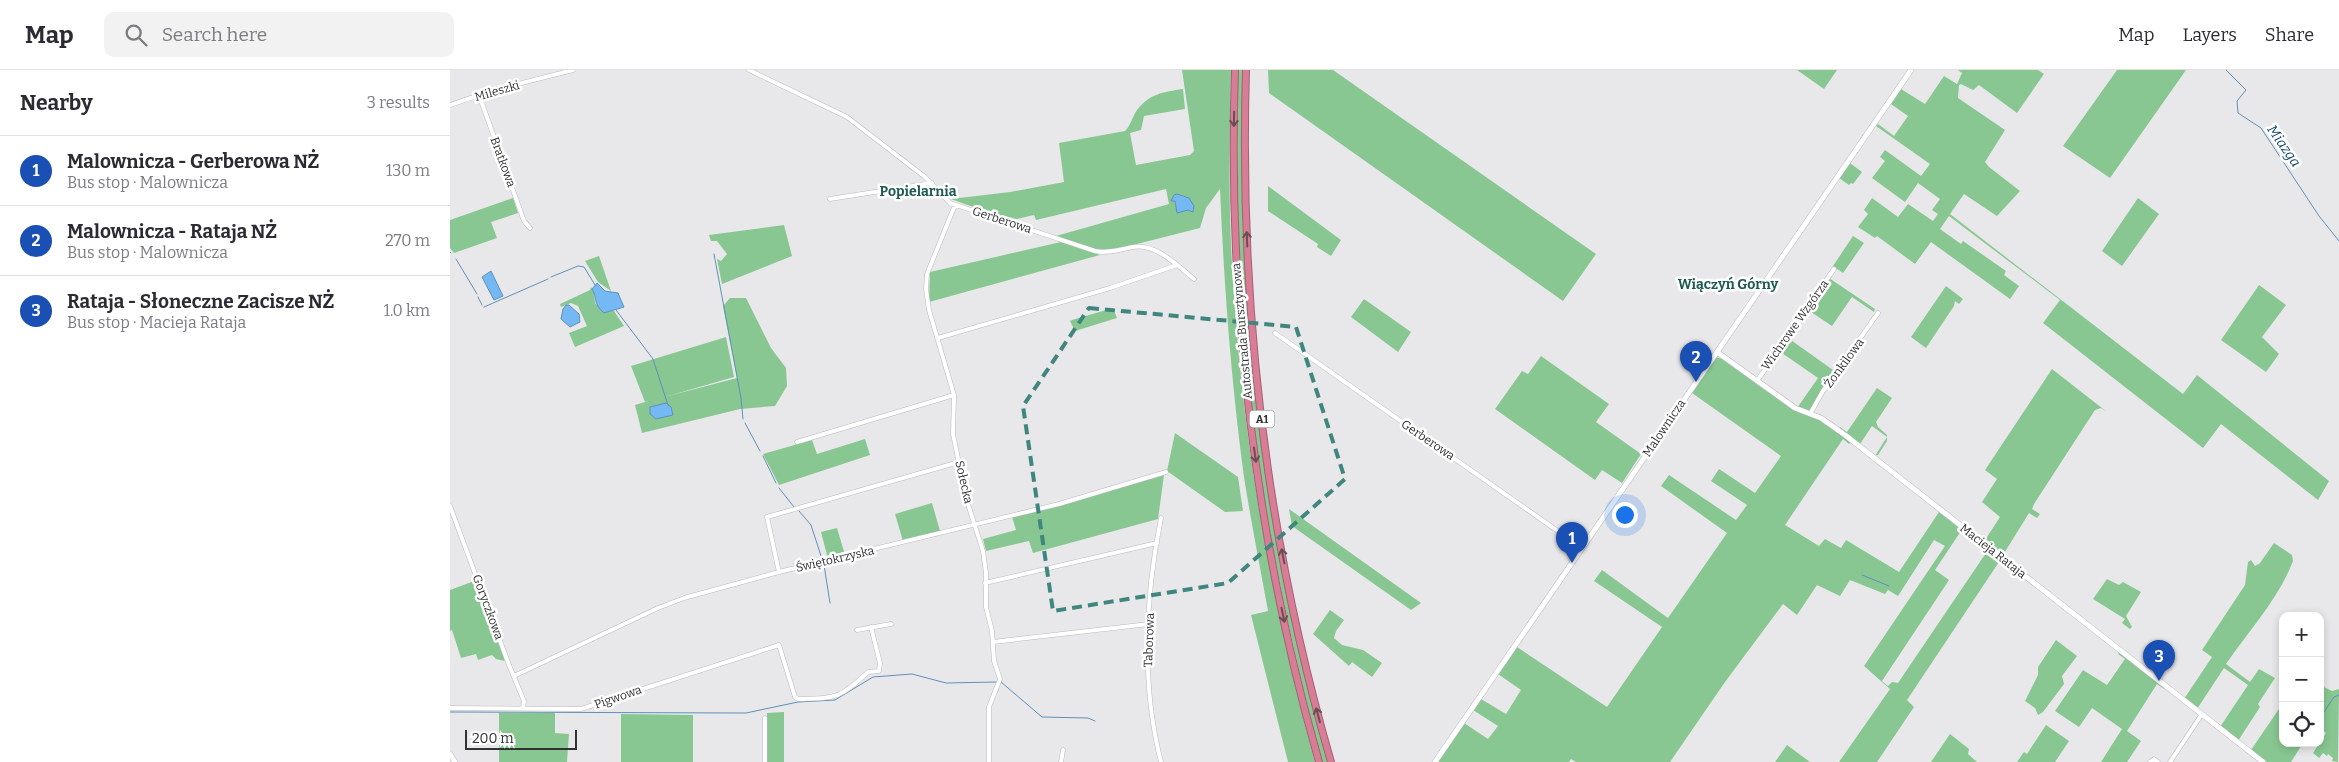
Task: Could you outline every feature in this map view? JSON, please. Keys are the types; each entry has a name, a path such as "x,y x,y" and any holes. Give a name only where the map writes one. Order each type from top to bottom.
{"highway":[{"name":"Autostrada Bursztynowa","path":"1235,70 1233,147 1236,258 1251,427 1276,582 1294,666 1319,762"},
{"name":"Autostrada Bursztynowa","path":"1246,70 1247,253 1253,344 1264,444 1279,539 1295,618 1331,762"}],"street":[{"name":"Mileszki","path":"450,105 479,95 573,70"},
{"name":"Gerberowa","path":"749,70 847,118 932,183 946,200 955,205 1094,252 1144,247 1163,255 1194,279"},
{"name":"Malownicza","path":"1435,762 1910,70"},
{"name":"Bratkowa","path":"479,95 524,221 530,228"},
{"path":"830,200 932,183"},
{"name":"Sołecka","path":"955,205 926,278 929,310 954,396 954,434 966,498 983,551 986,606 993,642 994,661 1000,679 989,706 989,762"},
{"path":"938,338 1110,288 1177,265"},
{"name":"Wichrowe Wzgórza","path":"1757,381 1834,269"},
{"name":"Żonkilowa","path":"1810,414 1823,392 1878,314"},
{"name":"Gerberowa","path":"1275,333 1582,548"},
{"name":"Macieja Rataja","path":"1717,352 1797,409 1822,419 1845,436 2263,762"},
{"path":"797,442 954,396"},
{"path":"779,572 767,517 959,462"},
{"name":"Świętokrzyska","path":"514,676 658,608 684,598 779,572 909,542 1059,504 1166,472"},
{"name":"Goryczkowa","path":"450,506 524,700 524,708"},
{"name":"Taborowa","path":"1161,518 1149,624 1148,662 1151,721 1161,762"},
{"path":"985,582 1157,543"},
{"path":"857,630 891,624"},
{"path":"993,642 1149,624"},
{"name":"Pigwowa","path":"450,708 581,709 779,645 795,697 798,699 833,698 859,682 868,672 879,671 880,663 871,627"},
{"path":"2170,762 2202,714"},
{"path":"765,718 766,762"},
{"path":"1061,762 1063,750"},
{"path":"450,754 455,762"},
{"path":"2150,762 2154,758 2158,762"}],"highlighted area":[{"path":"1089,308 1296,327 1345,479 1228,583 1053,611 1023,406"}],"green space":[{"path":"1182,70 1231,70 1230,214 1238,353 1246,422 1268,559 1297,695 1315,762 1288,762 1251,615 1268,611 1239,441 1229,333 1220,189 1206,208 1200,228 1125,247 1101,251 1056,236 1169,204 1166,189 1036,220 1034,215 1017,219 1004,218 951,199 1010,192 1064,182 1059,143 1125,131 1135,113 1146,100 1169,91 1183,89 1185,109 1144,116 1141,130 1130,133 1136,165 1190,155 1194,151"},
{"path":"1237,70 1244,70 1246,283 1249,324 1273,516 1329,762 1322,762 1295,654 1272,544 1255,434 1248,379 1241,291"},
{"path":"1268,70 1333,70 1596,254 1563,301 1269,93"},
{"path":"1797,70 1837,70 1824,89"},
{"path":"1958,70 2038,70 2044,74 2017,113 1979,85 1973,90 1961,84 1959,85 1958,98 2005,130 1985,162 2020,191 1997,216 1964,194 1950,214 2183,394 2197,375 2329,481 2318,500 2221,424 2203,448 2043,323 2060,300 1949,216 1940,229 1961,244 1963,241 2006,271 2004,275 2019,286 2010,299 1931,242 1915,264 1877,236 1875,238 1858,227 1868,214 1864,210 1872,198 1898,217 1908,204 1933,221 1938,214 1932,210 1940,199 1918,183 1905,202 1872,178 1885,161 1880,157 1885,150 1921,176 1930,164 1876,126 1878,124 1894,136 1908,116 1891,104 1901,89 1925,104 1944,76 1957,84 1962,73"},
{"path":"2117,70 2186,70 2110,178 2063,146"},
{"path":"1850,163 1862,172 1853,184 1849,185 1839,178"},
{"path":"1268,186 1341,240 1331,256 1317,247 1318,244 1268,211"},
{"path":"513,198 518,213 491,222 497,238 454,253 450,248 450,220"},
{"path":"2138,198 2159,214 2122,266 2102,251"},
{"path":"784,225 792,256 722,284 717,259 721,261 727,254 717,241 711,241 709,235"},
{"path":"1853,236 1864,243 1843,273 1833,266"},
{"path":"1061,242 1100,255 929,302 930,272"},
{"path":"599,256 611,291 598,282 585,261"},
{"path":"1829,278 1875,309 1874,312 1852,297 1832,326 1808,310"},
{"path":"2259,285 2286,305 2262,337 2279,354 2266,372 2221,340"},
{"path":"1946,286 1963,299 1959,304 1955,301 1954,306 1926,348 1911,337"},
{"path":"591,287 594,292 595,303 602,311 614,311 624,326 575,347 569,333 587,326 578,306 571,303 561,307 560,304 590,290"},
{"path":"730,298 746,298 771,348 786,368 787,386 775,406 740,409 642,433 635,405 645,402 631,366 726,337 734,377 668,396 737,378 723,306"},
{"path":"1364,299 1411,332 1398,352 1351,317"},
{"path":"1113,308 1117,318 1075,331 1070,321 1072,320"},
{"path":"1788,338 1833,370 1840,368 1809,411 1797,408 1818,378 1779,351"},
{"path":"1541,356 1609,404 1596,422 1641,454 1622,483 1602,470 1595,480 1495,409 1522,371 1528,374"},
{"path":"1716,357 1725,360 1798,412 1823,421 1851,442 1849,444 1843,439 1785,525 1819,546 1825,539 1841,548 1846,540 1899,572 1939,512 1979,542 1979,545 1961,531 1935,570 1949,580 1882,681 1888,686 1892,682 1898,683 1988,550 2014,570 2013,572 1999,562 1907,700 1914,707 1877,762 1839,762 1890,689 1864,666 1945,546 1934,540 1898,596 1888,590 1885,594 1850,580 1840,596 1817,585 1797,615 1783,604 1725,682 1670,762 1576,762 1571,759 1569,762 1437,762 1464,723 1488,739 1498,726 1473,710 1481,699 1506,714 1521,690 1498,674 1517,647 1607,707 1662,627 1594,581 1602,570 1668,618 1727,533 1661,486 1669,475 1736,520 1747,505 1711,481 1719,469 1755,493 1781,456 1692,393"},
{"path":"2052,369 2107,412 2101,408 2095,410 2034,504 2032,509 2040,514 2037,518 2029,513 2003,555 2008,560 1975,535 1985,540 2000,517 1982,502 1997,479 1985,470"},
{"path":"1877,388 1892,398 1876,422 1887,437 1872,426 1860,444 1865,448 1840,430 1840,427 1847,432"},
{"path":"1175,433 1238,477 1243,511 1225,512 1167,471"},
{"path":"1887,437 1887,441 1878,455 1875,456"},
{"path":"865,439 870,455 779,485 763,454 812,440 817,454"},
{"path":"1164,475 1158,519 1033,553 1029,541 986,551 983,539 1016,530 1012,517"},
{"path":"932,503 940,531 903,541 895,514"},
{"path":"1289,509 1421,603 1411,610 1292,526"},
{"path":"837,528 845,555 828,559 821,532"},
{"path":"2274,543 2292,555 2293,561 2271,602 2226,664 2250,682 2259,669 2275,678 2258,704 2260,707 2238,741 2220,727 2248,685 2224,668 2197,709 2184,699 2212,657 2202,650 2245,585 2248,562 2251,560 2255,566 2260,563"},
{"path":"2107,579 2119,585 2123,582 2141,592 2126,616 2132,627 2130,629 2122,623 2125,619 2093,599"},
{"path":"477,580 505,661 496,659 492,655 478,660 476,654 461,658 452,630 450,631 450,590"},
{"path":"1330,610 1344,620 1336,631 1334,638 1342,645 1363,650 1382,663 1372,677 1352,662 1349,666 1313,634"},
{"path":"2056,640 2077,656 2062,676 2064,684 2043,712 2038,715 2035,708 2025,701 2038,675 2038,667"},
{"path":"2121,652 2164,687 2164,689 2157,684 2127,731 2141,741 2127,762 2101,762 2122,729 2092,708 2079,727 2055,711 2083,670 2107,685 2125,659 2118,654"},
{"path":"2324,687 2332,691 2339,689 2338,762 2332,761 2333,758 2328,754 2327,756 2323,753 2319,758 2313,753 2317,747 2324,747 2324,736 2326,733 2324,731"},
{"path":"2279,709 2279,747 2300,747 2291,762 2267,762 2251,750"},
{"path":"784,712 784,762 767,762 767,713"},
{"path":"499,713 555,713 555,733 569,734 567,762 499,762"},
{"path":"621,714 693,715 693,762 621,762"},
{"path":"2046,725 2069,741 2055,762 2017,762 2024,752 2027,754"},
{"path":"1950,734 1969,749 1968,754 1977,762 1931,762"},
{"path":"1787,745 1810,762 1775,762"}],"water":[{"path":"1177,194 1189,198 1194,206 1193,212 1188,210 1177,213 1175,201 1171,201 1174,195"},
{"path":"491,271 503,296 494,300 482,277"},
{"path":"597,283 605,291 618,293 624,307 604,313 598,306 592,289"},
{"path":"566,305 569,305 579,314 580,322 570,327 561,319"},
{"path":"666,403 671,407 673,415 656,419 650,414 650,407"}],"waterway":[{"name":"Miazga","path":"2226,70 2246,90 2237,101 2238,113 2261,128 2319,216 2339,241"},
{"path":"714,254 741,398 743,419"},
{"path":"456,259 477,294"},
{"path":"551,277 578,266 584,267 595,285"},
{"path":"484,307 548,279"},
{"path":"478,297 482,305"},
{"path":"616,310 653,359 668,405"},
{"path":"745,423 760,451"},
{"path":"763,456 776,483"},
{"path":"779,488 794,507"},
{"path":"799,511 811,525 822,559"},
{"path":"824,565 830,603"},
{"path":"1862,575 1889,586"},
{"path":"450,712 746,713 798,702 835,700 873,677 912,674 946,683 997,682"},
{"path":"1001,682 1042,717 1088,718 1095,721"},
{"path":"2324,712 2334,697 2339,695"}],"place":[{"name":"Malownicza - Rataja NŻ","path":"1696,382"},
{"name":"Malownicza - Gerberowa NŻ","path":"1572,563"},
{"name":"Rataja - Słoneczne Zacisze NŻ","path":"2159,681"}],"district":[{"name":"Popielarnia","path":"918,191"},
{"name":"Wiączyń Górny","path":"1728,284"}]}
